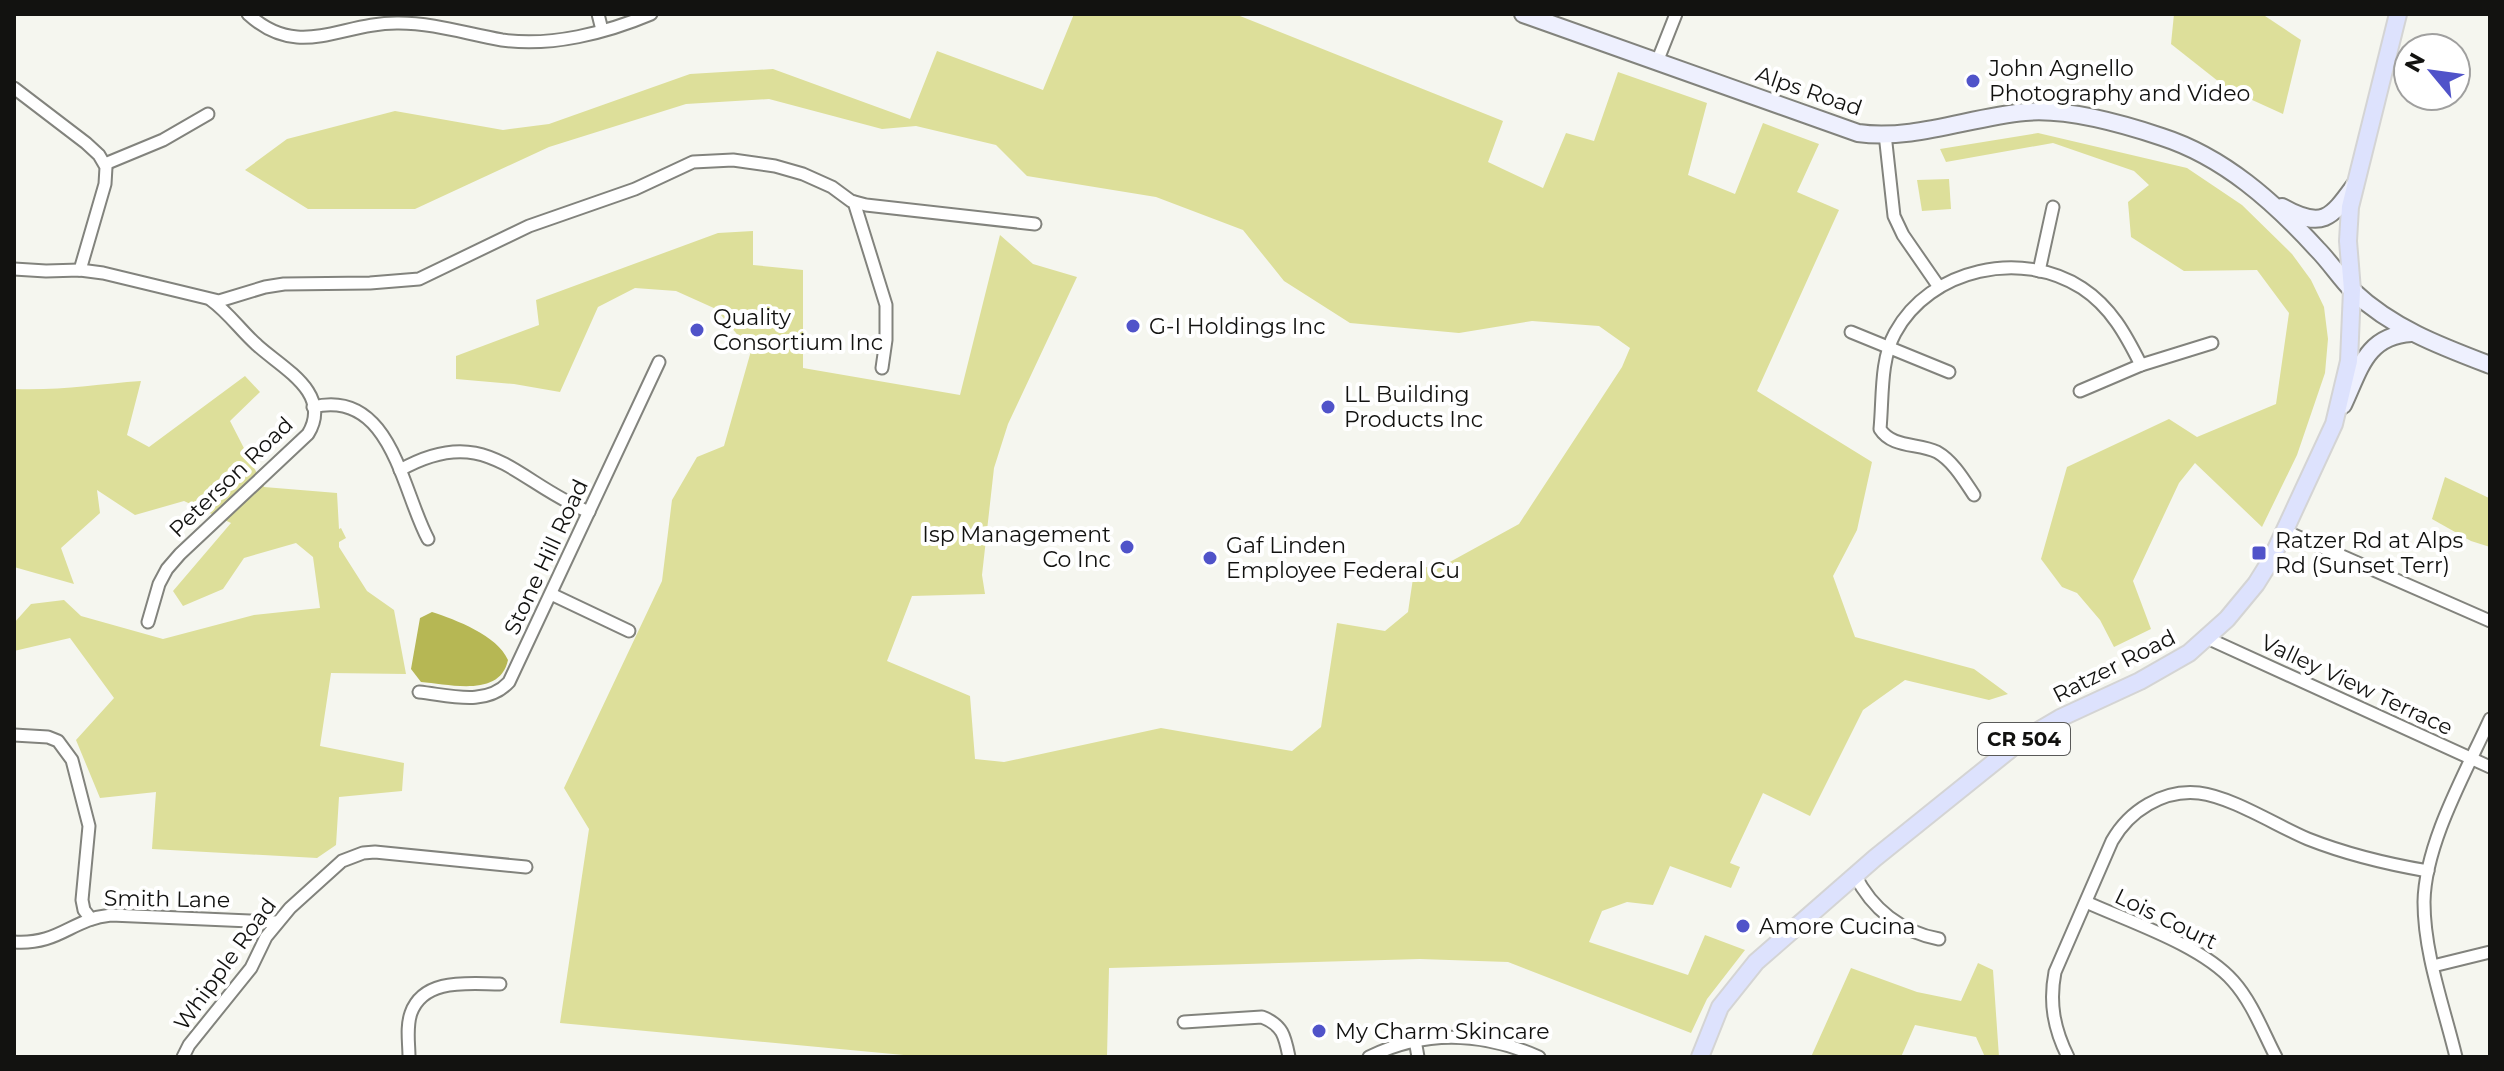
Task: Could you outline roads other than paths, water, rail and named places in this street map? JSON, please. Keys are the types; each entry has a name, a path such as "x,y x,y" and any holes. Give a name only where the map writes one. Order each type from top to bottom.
{"main road":[{"name":"Alps Road","path":"1523,14 1844,129 1869,134 1913,132 2026,112 2072,115 2161,137 2192,149 2266,198 2318,250 2352,290 2385,317 2411,333 2490,365"},
{"name":"Ratzer Road","path":"1700,1057 1720,1007 1756,962 1855,875 2018,743 2060,718 2177,661 2207,638 2256,584 2285,531 2334,424 2349,361 2352,290 2348,240 2350,207 2398,14"},
{"path":"2266,198 2294,213 2323,219 2335,213 2355,185"},
{"path":"2334,424 2359,370 2375,345 2386,337 2411,333"}],"street":[{"path":"248,14 268,30 292,38 305,39 360,27 398,23 454,29 516,41 560,39 602,30 651,14"},
{"path":"598,14 602,30"},
{"path":"1657,62 1676,14"},
{"path":"14,88 86,143 105,164 105,184 80,270"},
{"path":"105,164 163,140 208,114"},
{"path":"1885,134 1894,216 1903,235 1939,287"},
{"path":"14,269 80,270 175,289 211,300 226,300 284,284 382,283 419,279 529,226 635,189 693,162 733,160 803,174 832,187 854,202 866,205 1035,224"},
{"path":"854,202 886,305 882,368"},
{"path":"2039,271 2053,207"},
{"path":"1974,495 1953,466 1937,453 1895,442 1886,438 1880,429 1888,347 1912,307 1939,287 1974,271 2014,268 2051,272 2083,289 2112,314 2141,365"},
{"name":"Peterson Road","path":"148,622 159,584 167,569 209,524 308,434 313,421 309,393 294,373 257,345 211,300"},
{"path":"1851,332 1949,372"},
{"path":"2080,391 2141,365 2212,343"},
{"name":"Stone Hill Road","path":"419,692 484,697 503,689 509,682 659,362"},
{"path":"313,407 344,405 363,413 378,428 400,470 428,539"},
{"path":"400,470 422,459 446,453 485,454 506,463 557,498 589,512"},
{"path":"2285,531 2490,621"},
{"path":"551,594 629,631"},
{"name":"Valley View Terrace","path":"2207,638 2490,767"},
{"path":"2456,1057 2425,922 2428,871 2436,840 2490,719"},
{"path":"14,735 48,737 58,741 72,760 89,826 82,900 84,910 91,919"},
{"path":"2068,1057 2056,1028 2052,987 2059,963 2112,841 2125,822 2148,804 2177,795 2200,793 2306,838 2386,863 2428,871"},
{"name":"Whipple Road","path":"183,1057 189,1045 251,968 276,922 342,861 363,853 526,867"},
{"path":"1855,875 1870,899 1892,920 1920,934 1939,939"},
{"name":"Lois Court","path":"2086,902 2197,953 2217,966 2244,995 2276,1057"},
{"name":"Smith Lane","path":"14,942 41,942 91,919 111,915 276,922"},
{"path":"2433,966 2490,952"},
{"path":"409,1057 410,1014 422,997 448,985 500,984"},
{"path":"1184,1022 1262,1017 1283,1031 1289,1057"},
{"path":"1369,1057 1415,1040 1440,1036 1479,1038 1519,1048 1539,1057"},
{"path":"1415,1040 1418,1057"}],"place":[{"name":"John Agnello Photography and Video","path":"1973,81"},
{"name":"G-I Holdings Inc","path":"1133,326"},
{"name":"Quality Consortium Inc","path":"697,330"},
{"name":"LL Building Products Inc","path":"1328,407"},
{"name":"Isp Management Co Inc","path":"1127,547"},
{"name":"Ratzer Rd at Alps Rd (Sunset Terr)","path":"2259,553"},
{"name":"Gaf Linden Employee Federal Cu","path":"1210,558"},
{"name":"Amore Cucina","path":"1743,926"},
{"name":"My Charm Skincare","path":"1319,1031"}]}
